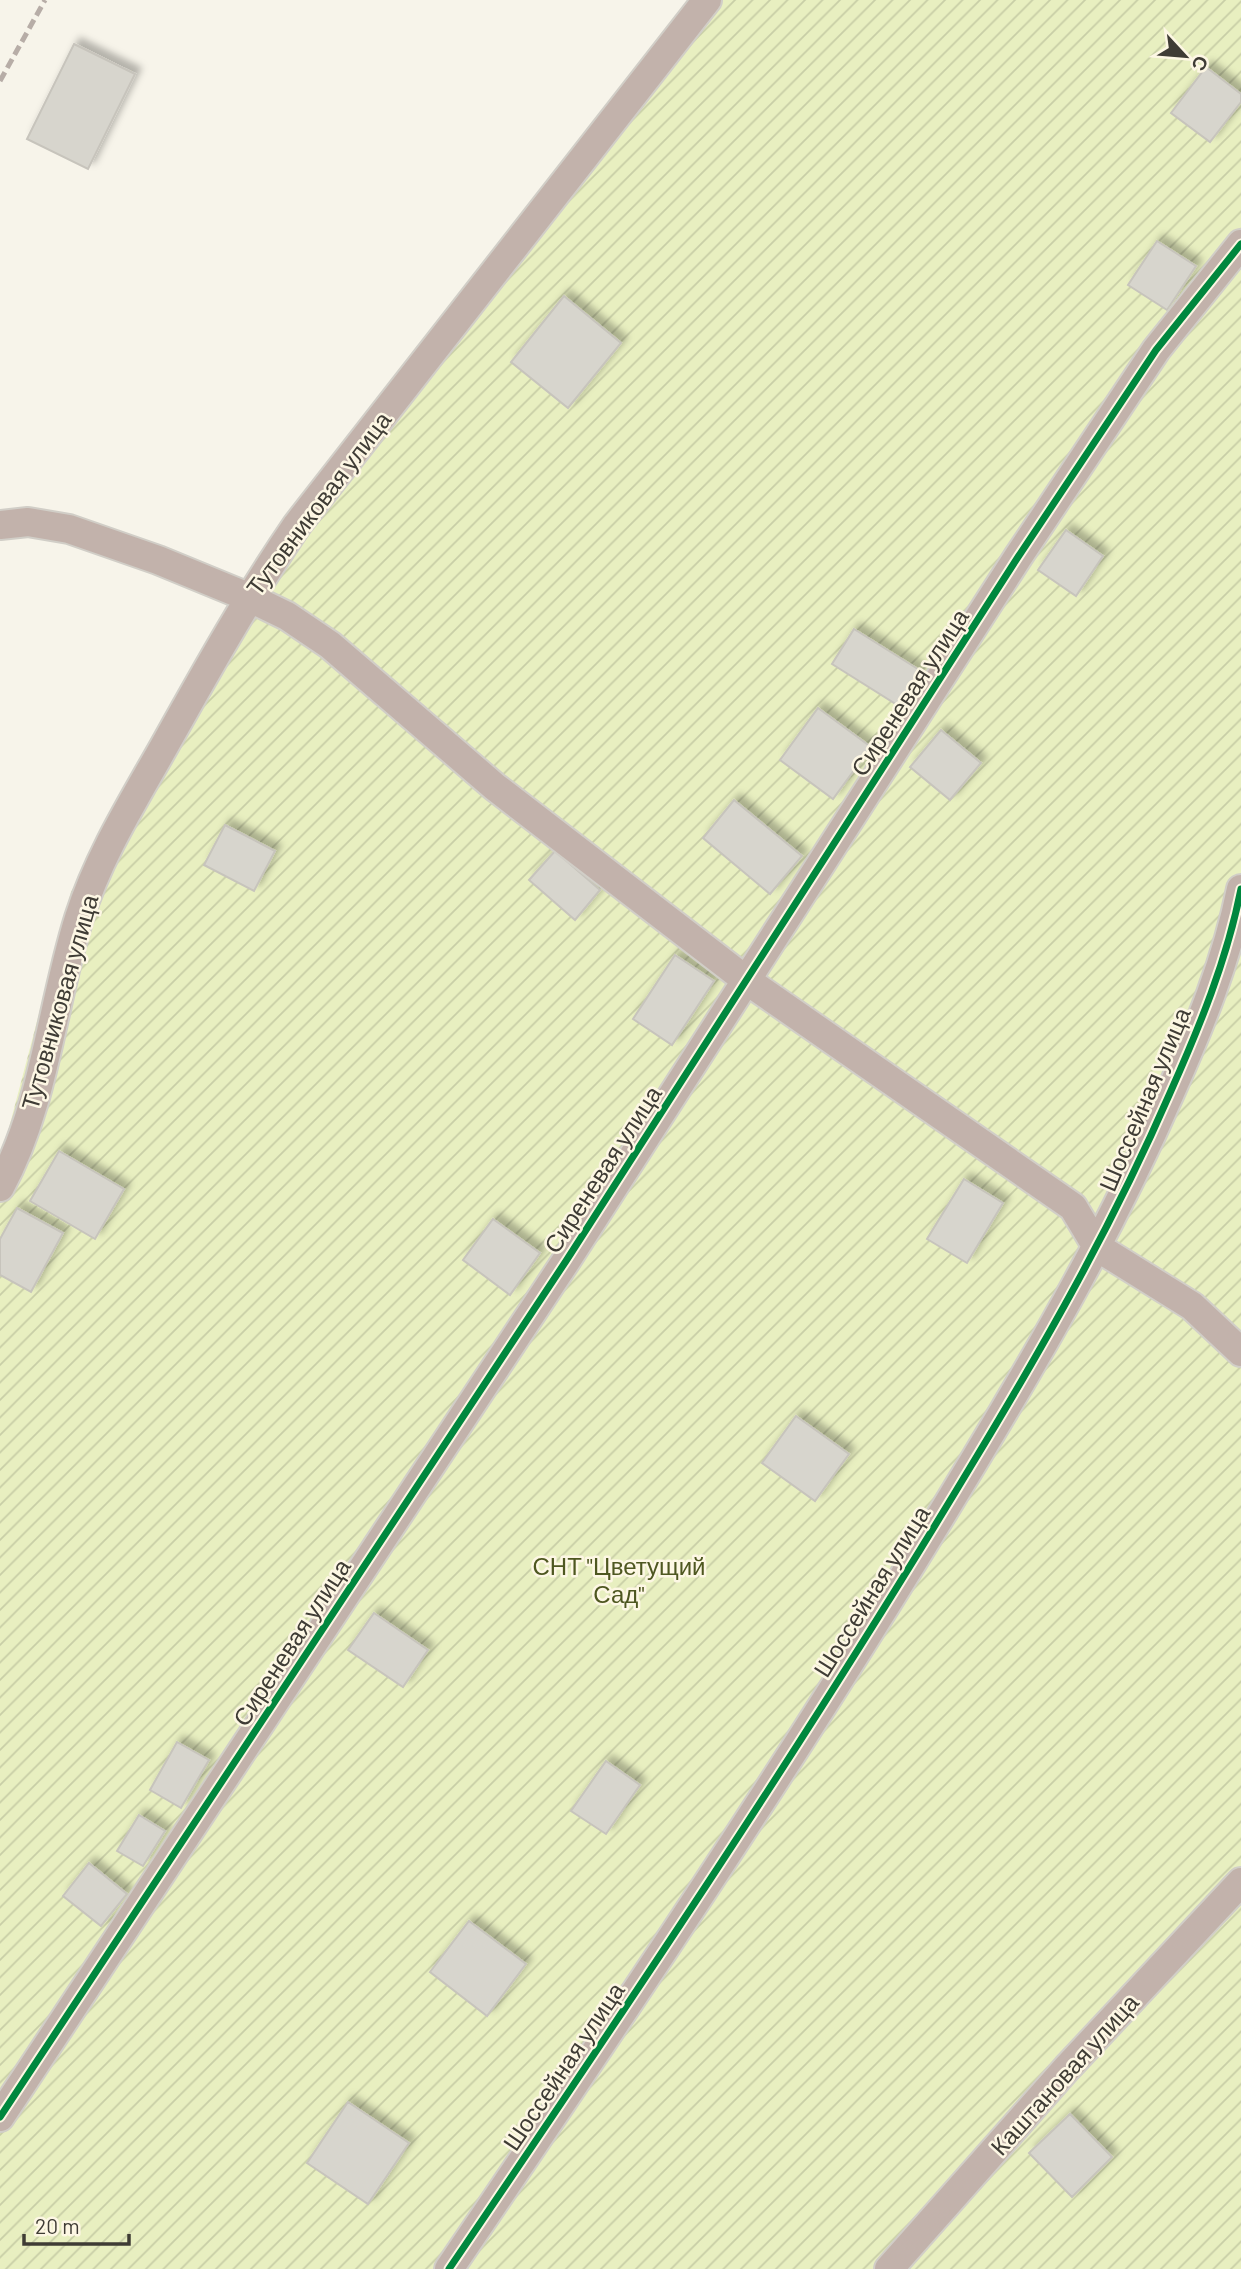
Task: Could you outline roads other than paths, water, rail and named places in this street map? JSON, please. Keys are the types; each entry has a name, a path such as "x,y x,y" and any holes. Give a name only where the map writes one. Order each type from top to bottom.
{"street":[{"name":"Тутовниковая улица","path":"0,1187 14,1161 52,1036 79,919 105,851 248,597 297,524 707,0"},
{"name":"Сиреневая улица","path":"0,2118 566,1261 1148,362 1241,244"},
{"path":"0,525 28,522 69,529 248,597 287,616 330,645 495,787 746,980 1073,1207 1097,1247 1192,1306 1241,1352"},
{"name":"Шоссейная улица","path":"449,2269 671,1939 904,1578 1044,1346 1127,1192 1190,1048 1232,935 1241,891"},
{"name":"Каштановая улица","path":"889,2269 1067,2068 1241,1882"}],"railway":[{"path":"0,81 45,0"}],"park label":[{"name":"СНТ \"Цветущий Сад\"","path":"619,1579"}]}
